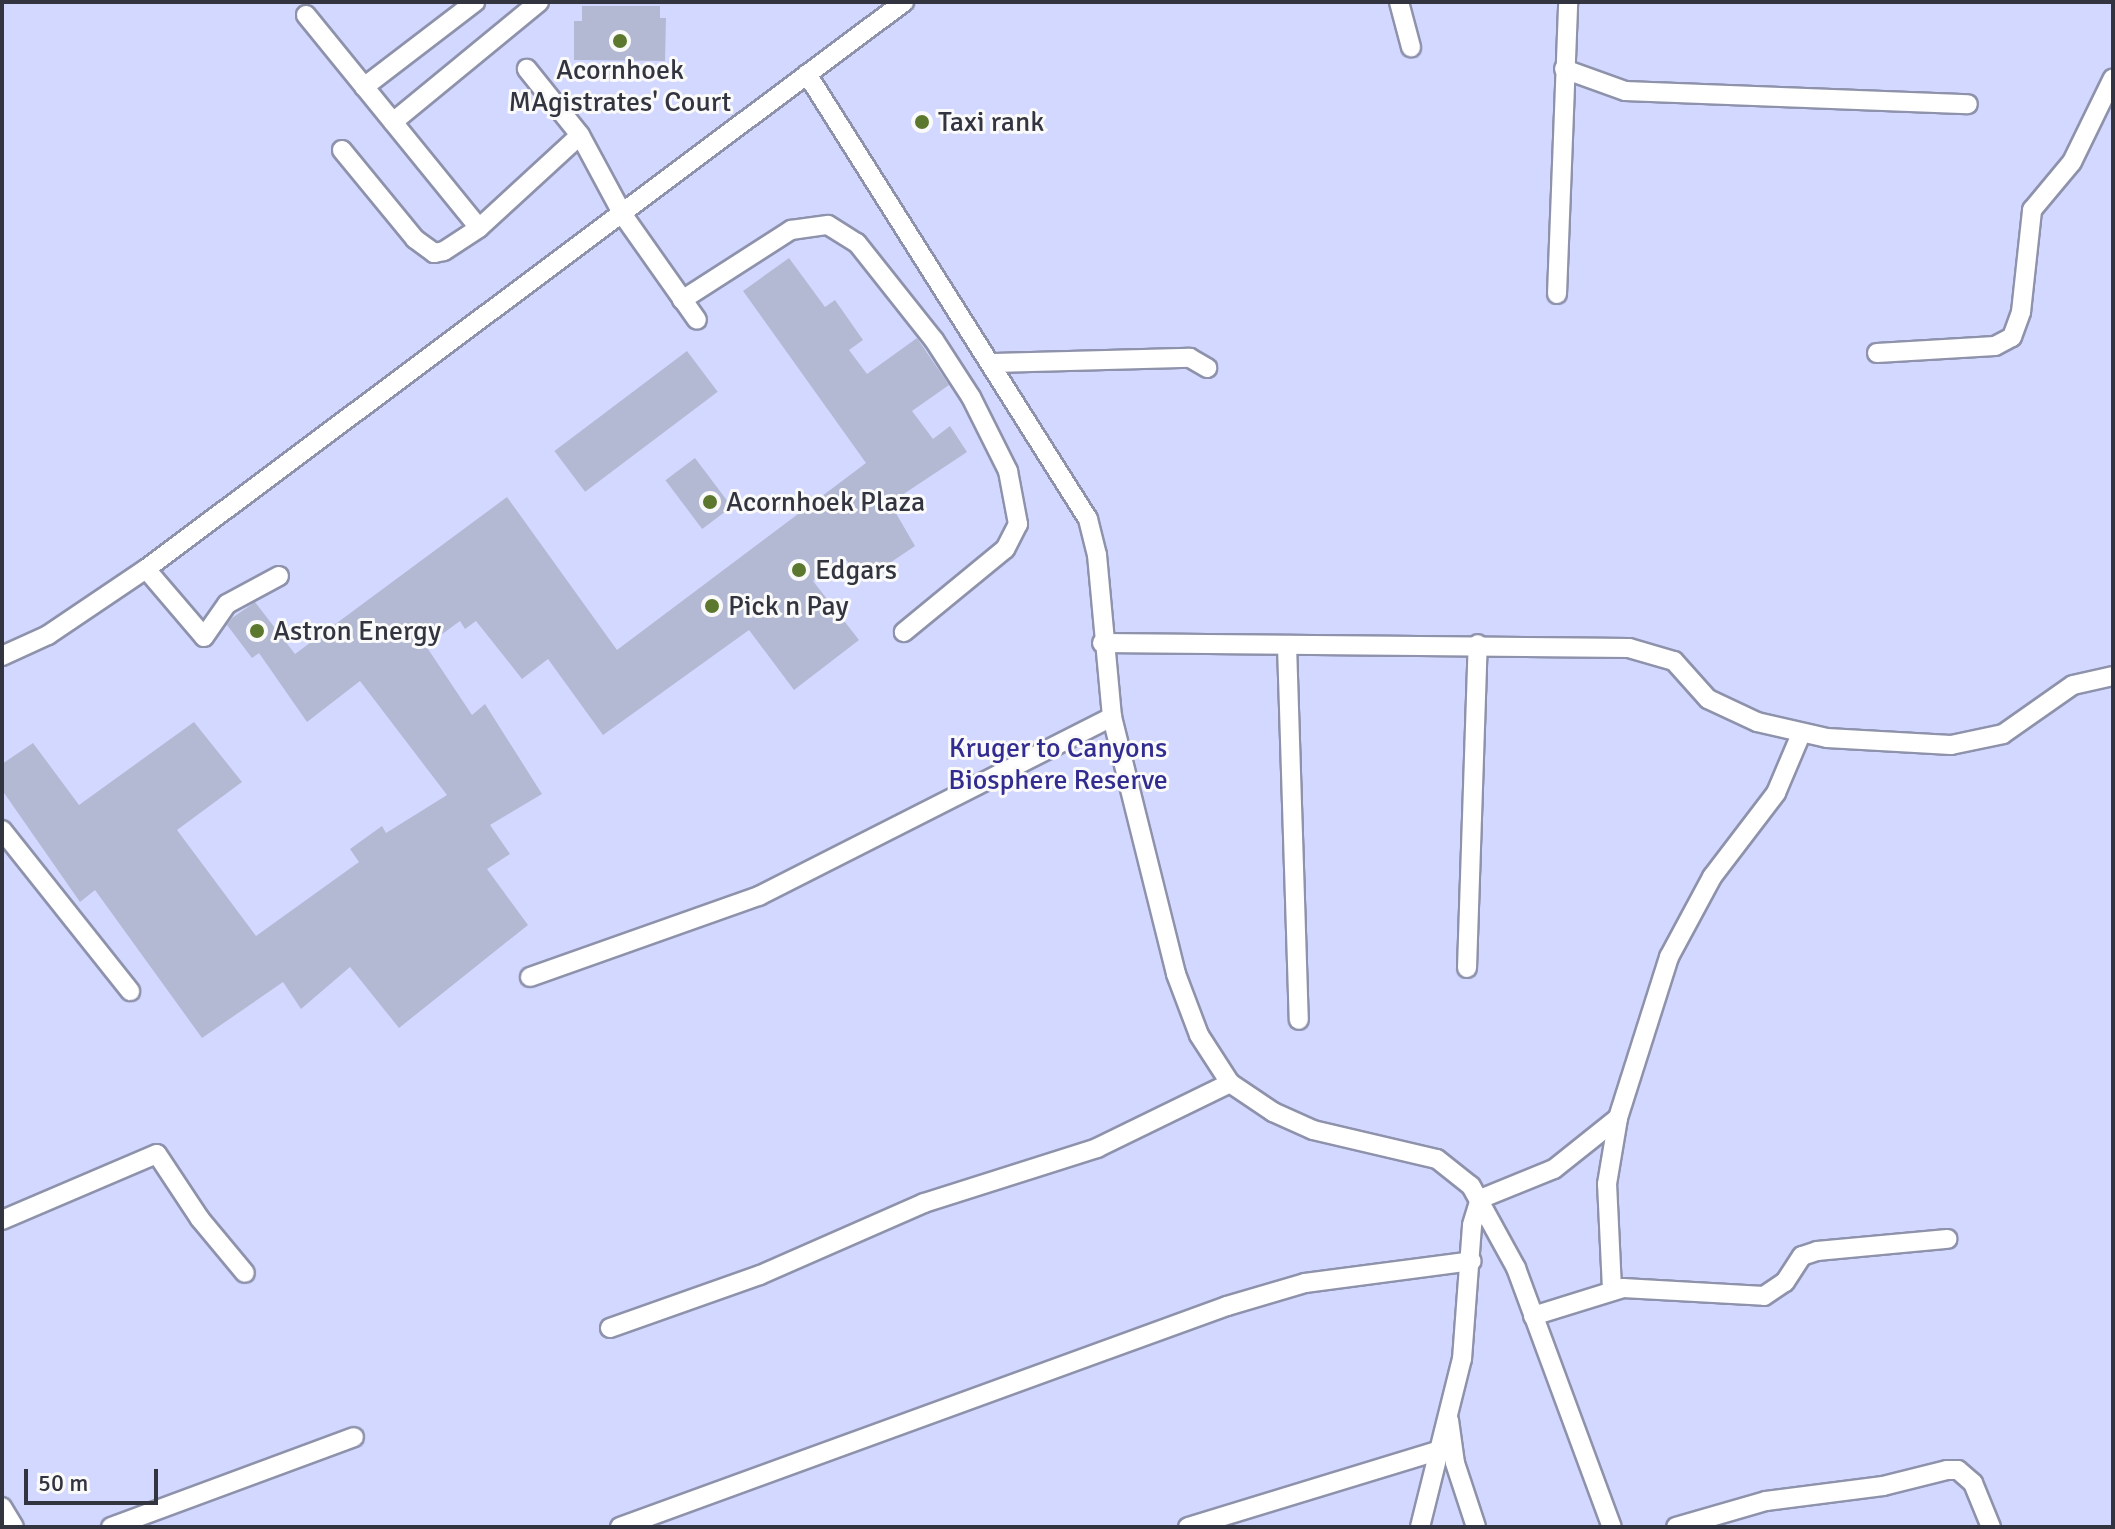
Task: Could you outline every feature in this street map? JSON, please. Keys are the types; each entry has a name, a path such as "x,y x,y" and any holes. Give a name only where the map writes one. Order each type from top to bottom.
{"street":[{"path":"364,87 475,2"},
{"path":"393,122 539,2"},
{"path":"2,656 48,635 146,569 904,2"},
{"path":"1399,2 1411,47"},
{"path":"1557,294 1568,2"},
{"path":"306,15 479,228"},
{"path":"527,69 580,135 623,215 697,320"},
{"path":"1564,69 1625,91 1968,104"},
{"path":"807,74 994,363 1088,519 1097,555 1102,643 1112,717 1176,974 1199,1035 1230,1083 1273,1112 1313,1130 1437,1159 1458,1171 1480,1199 1516,1268 1612,1527"},
{"path":"1877,353 1995,346 2012,337 2021,312 2032,210 2072,162 2113,78"},
{"path":"342,150 415,239 434,253 479,228 580,135"},
{"path":"682,300 791,230 828,225 857,243 934,340 971,397 1008,471 1018,524 1005,549 904,632"},
{"path":"994,363 1190,358 1207,368"},
{"path":"146,569 204,637 227,604 279,576"},
{"path":"1102,643 1478,644 1656,652 1674,661 1728,712 1801,734 1951,745 1975,741 2024,723 2073,685 2113,676"},
{"path":"1467,968 1478,644"},
{"path":"1287,645 1299,1020"},
{"path":"530,977 759,896 1112,717"},
{"path":"1612,1289 1607,1184 1618,1118 1669,957 1712,877 1776,793 1801,734"},
{"path":"2,830 130,991"},
{"path":"610,1328 760,1275 924,1203 1097,1148 1230,1083"},
{"path":"1480,1199 1554,1169 1618,1118"},
{"path":"2,1220 157,1154 200,1219 245,1273"},
{"path":"1420,1527 1436,1451 1449,1420 1462,1359 1472,1261 1472,1225 1480,1199"},
{"path":"1533,1316 1612,1289 1764,1296 1785,1282 1802,1256 1817,1251 1947,1239"},
{"path":"620,1527 1227,1306 1318,1281 1472,1261"},
{"path":"1449,1420 1455,1463 1476,1527"},
{"path":"111,1527 354,1437"},
{"path":"1188,1527 1436,1451"},
{"path":"1676,1527 1766,1501 1883,1486 1947,1470 1958,1470 1973,1483 1991,1527"},
{"path":"2,1507 14,1527"}],"green space":[{"name":"Kruger to Canyons Biosphere Reserve","path":"2,2 2113,2 2113,1527 2,1527"}],"building":[{"name":"Acornhoek MAgistrates' Court","path":"582,6 660,6 660,18 666,18 665,61 574,60 574,21 582,21"},
{"path":"789,258 825,307 835,300 863,340 849,350 867,374 917,338 949,385 912,411 933,439 950,426 967,452 890,503 915,546 863,581 844,557 813,581 859,640 794,690 749,630 603,735 548,659 522,679 476,621 465,629 460,621 426,646 472,715 485,704 542,794 490,825 510,854 487,869 528,925 399,1028 350,967 301,1009 283,982 202,1038 95,890 80,902 2,790 2,764 33,743 79,805 194,722 242,782 177,830 256,936 359,862 350,849 382,826 386,833 447,795 360,681 307,722 259,653 252,658 227,625 232,618 255,602 295,654 507,497 617,650 866,463 743,291"},
{"path":"687,351 718,392 585,492 554,451"},
{"path":"695,458 732,507 702,529 665,480"}],"place":[{"name":"Acornhoek MAgistrates' Court","path":"620,41"},
{"name":"Taxi rank","path":"922,122"},
{"name":"Acornhoek Plaza","path":"710,502"},
{"name":"Edgars","path":"799,570"},
{"name":"Pick n Pay","path":"712,606"},
{"name":"Astron Energy","path":"257,631"}]}
